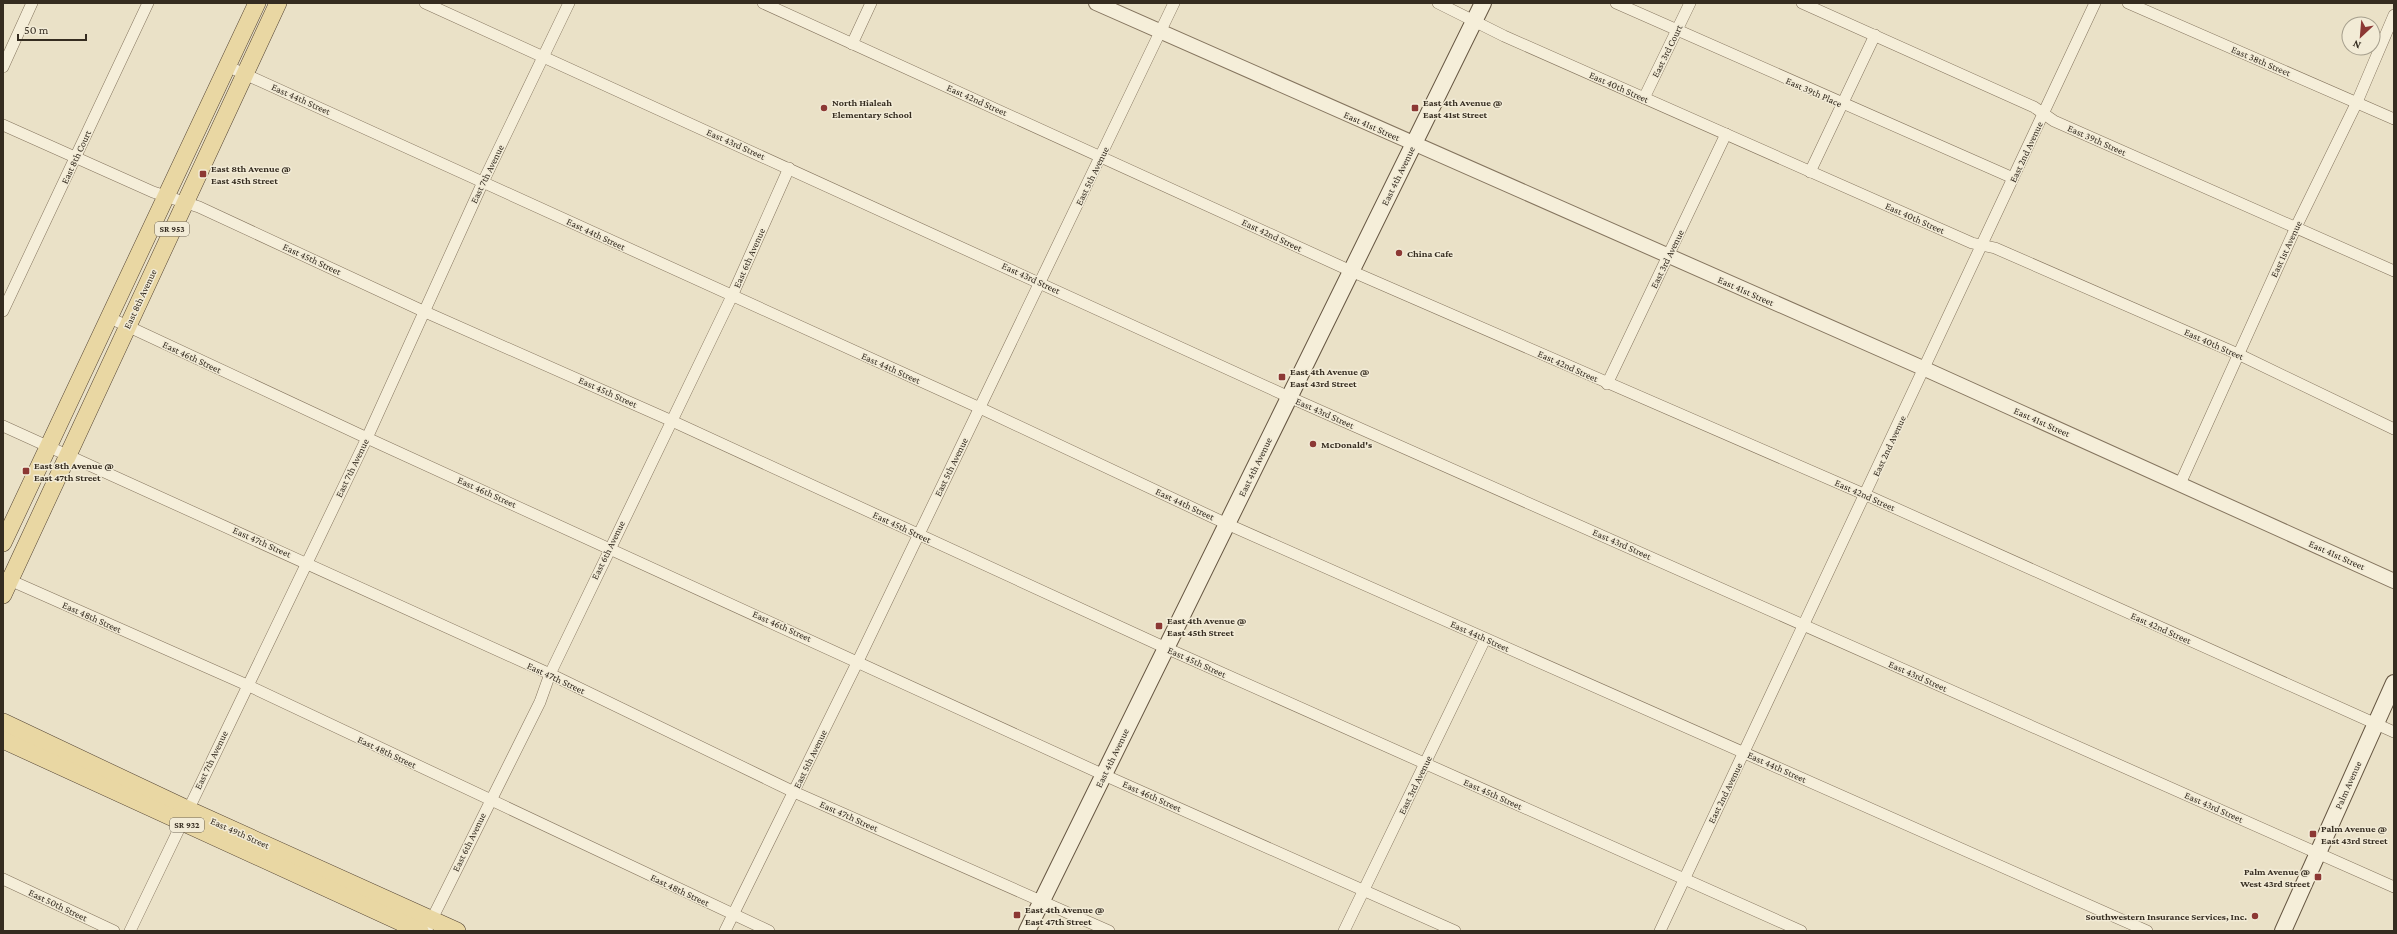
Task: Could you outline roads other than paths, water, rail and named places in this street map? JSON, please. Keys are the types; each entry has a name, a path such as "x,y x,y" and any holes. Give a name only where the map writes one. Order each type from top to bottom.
{"main road":[{"name":"East 8th Avenue","path":"3,543 257,3"},
{"name":"East 8th Avenue","path":"5,584 278,3"},
{"name":"East 4th Avenue","path":"1027,931 1483,3"},
{"name":"Palm Avenue","path":"2283,931 2394,683"},
{"name":"East 49th Street","path":"3,722 184,816 420,931"},
{"name":"East 49th Street","path":"3,740 184,816 429,925 457,931"}],"street":[{"path":"3,67 32,3"},
{"name":"East 8th Court","path":"3,311 148,3"},
{"name":"East 43rd Street","path":"425,3 1040,282 1289,397 2394,887"},
{"name":"East 7th Avenue","path":"130,931 306,562 367,438 482,182 544,58 569,3"},
{"name":"East 42nd Street","path":"762,3 1102,156 1351,271 1607,384 1866,495 2394,732"},
{"path":"852,44 871,3"},
{"name":"East 41st Street","path":"1096,3 1160,33 1925,369 2394,581"},
{"name":"East 5th Avenue","path":"725,931 858,661 918,534 1102,156 1174,3"},
{"name":"East 40th Street","path":"1438,3 1474,22 1810,172 1972,243 1982,244 2238,354 2394,428"},
{"name":"East 39th Place","path":"1616,3 2013,178"},
{"name":"East 3rd Court","path":"1644,98 1690,3"},
{"name":"East 39th Street","path":"1802,3 2034,107 2044,115 2394,271"},
{"name":"East 2nd Avenue","path":"1660,931 1803,624 1866,495 2095,3"},
{"name":"East 38th Street","path":"2128,3 2394,118"},
{"name":"East 1st Avenue","path":"2180,484 2296,227 2357,102 2394,15"},
{"path":"1810,172 1875,35"},
{"name":"East 44th Street","path":"227,66 980,408 1227,524 2147,931"},
{"name":"East 45th Street","path":"3,126 167,196 199,207 423,311 672,421 1166,648 1683,880 1801,931"},
{"name":"East 3rd Avenue","path":"1607,384 1726,134"},
{"name":"East 6th Avenue","path":"429,925 540,702 550,674 609,548 732,296 789,168"},
{"name":"East 46th Street","path":"110,318 367,438 858,661 1104,775 1455,931"},
{"name":"East 47th Street","path":"3,426 306,562 550,674 794,792 1109,931"},
{"name":"East 48th Street","path":"5,584 247,685 769,931"},
{"name":"East 3rd Avenue","path":"1344,931 1485,638"},
{"name":"East 50th Street","path":"3,879 114,931"}],"place":[{"name":"North Hialeah Elementary School","path":"824,108"},
{"name":"East 4th Avenue @ East 41st Street","path":"1415,108"},
{"name":"East 8th Avenue @ East 45th Street","path":"203,174"},
{"name":"China Cafe","path":"1399,253"},
{"name":"East 4th Avenue @ East 43rd Street","path":"1282,377"},
{"name":"McDonald's","path":"1313,444"},
{"name":"East 8th Avenue @ East 47th Street","path":"26,471"},
{"name":"East 4th Avenue @ East 45th Street","path":"1159,626"},
{"name":"Palm Avenue @ East 43rd Street","path":"2313,834"},
{"name":"Palm Avenue @ West 43rd Street","path":"2318,877"},
{"name":"East 4th Avenue @ East 47th Street","path":"1017,915"},
{"name":"Southwestern Insurance Services, Inc.","path":"2255,916"}]}
